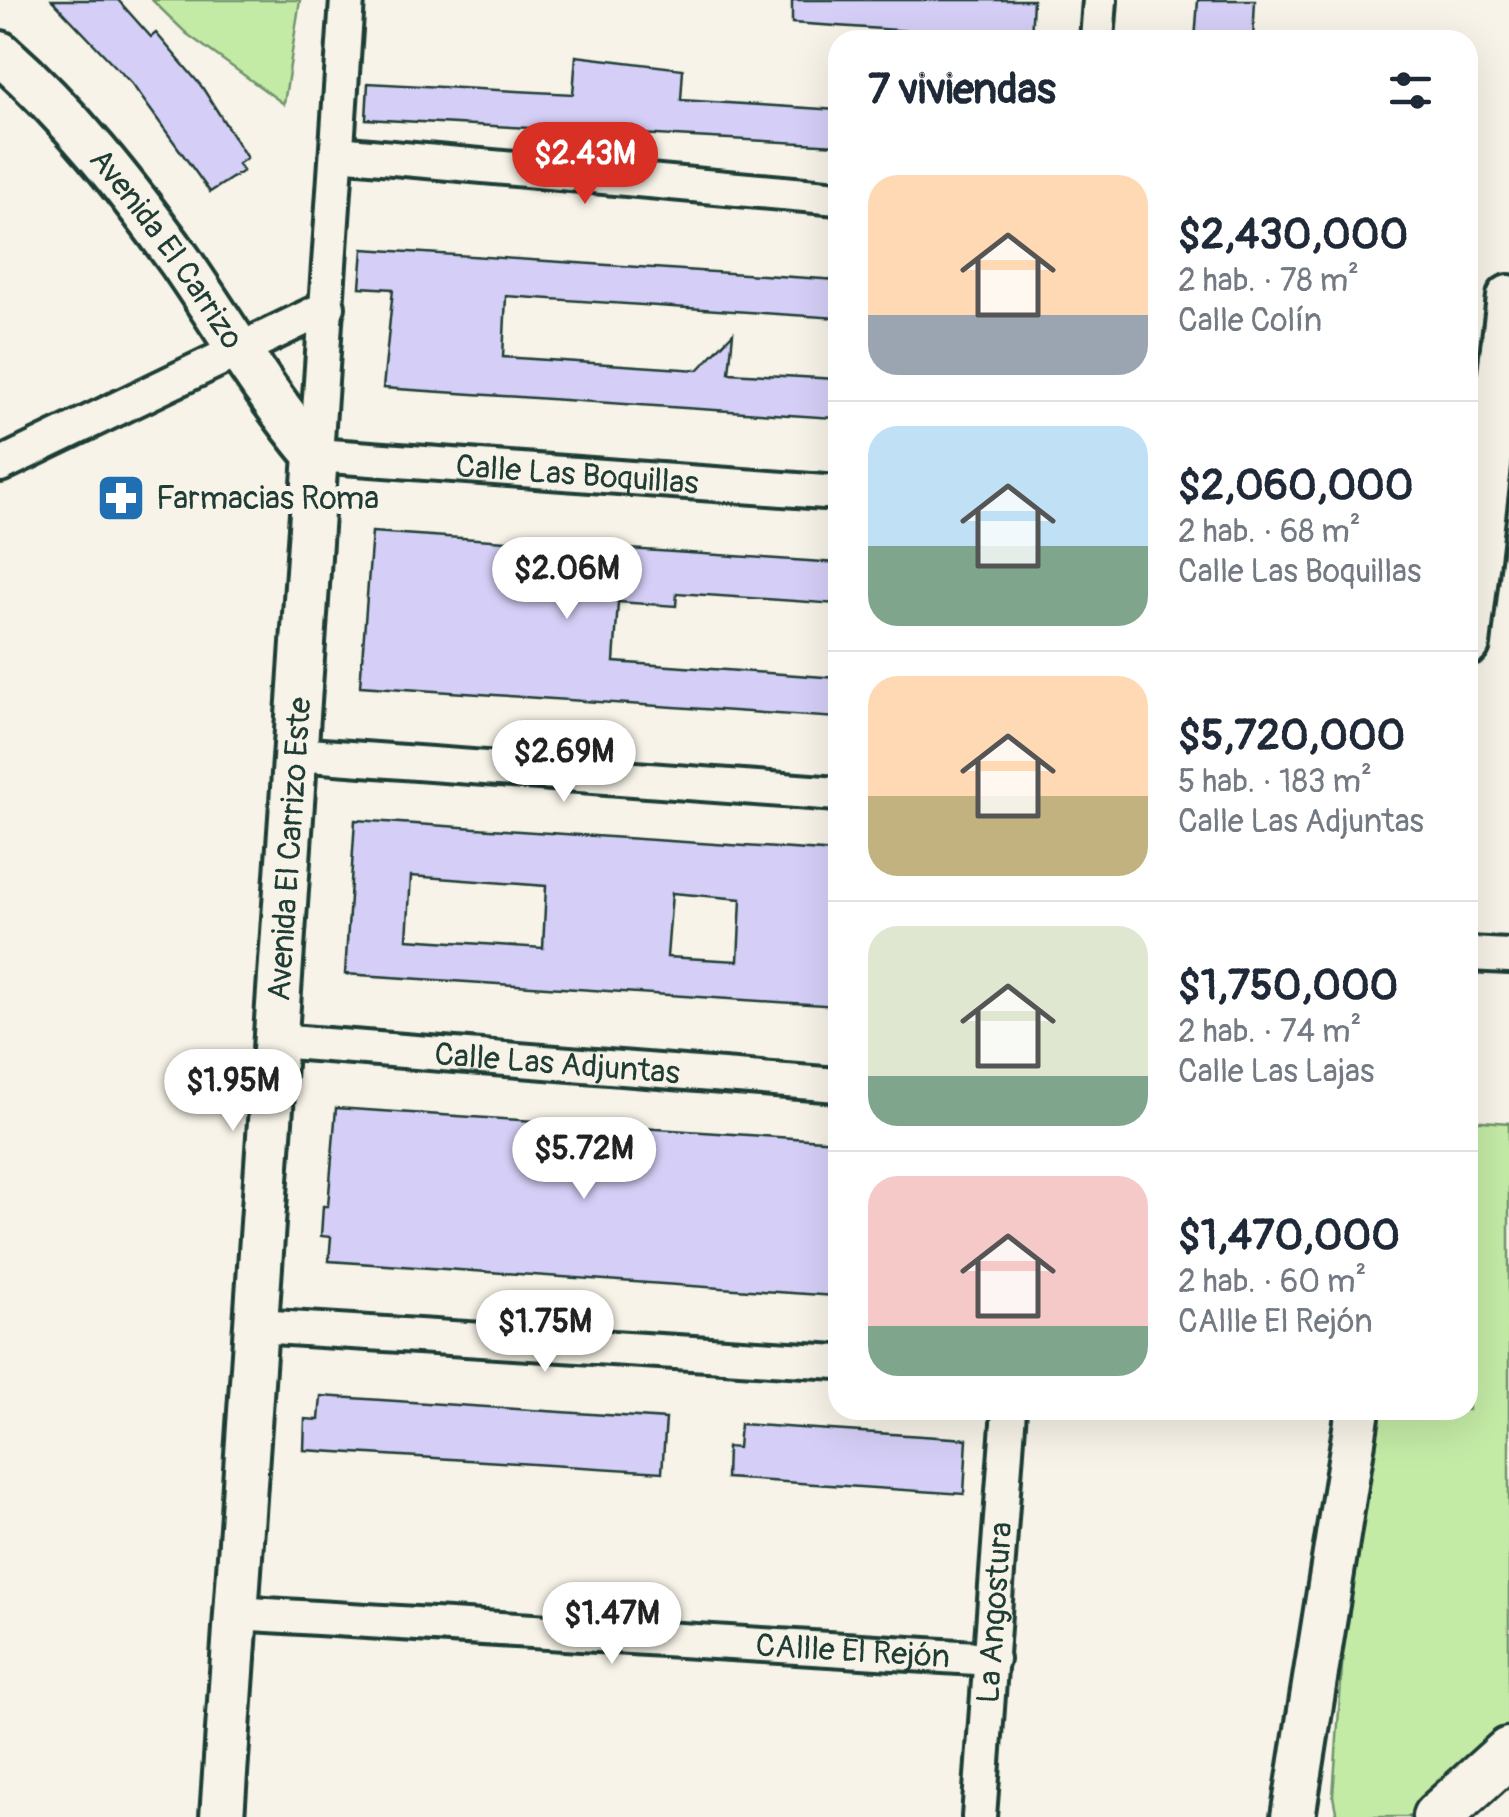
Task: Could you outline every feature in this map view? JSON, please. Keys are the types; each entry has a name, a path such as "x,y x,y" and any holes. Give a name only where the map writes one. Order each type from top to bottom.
{"main road":[{"path":"1437,1817 1509,1752"}],"street":[{"name":"Avenida El Carrizo Este","path":"222,1817 346,0"},
{"path":"1098,30 1100,0"},
{"name":"Avenida El Carrizo","path":"0,52 39,87 119,179 240,349 276,408 316,456"},
{"path":"337,154 828,197"},
{"path":"1478,559 1509,297"},
{"path":"0,465 328,306"},
{"name":"Calle Las Boquillas","path":"316,456 828,492"},
{"path":"295,754 828,793"},
{"path":"1478,954 1509,956"},
{"name":"Calle Las Adjuntas","path":"276,1041 828,1085"},
{"path":"256,1326 828,1361"},
{"name":"La Angostura","path":"978,1817 1009,1420"},
{"path":"1293,1817 1356,1420"},
{"name":"CAllle El Rejón","path":"236,1613 992,1659"}],"green space":[{"path":"152,0 300,0 284,104 187,34"},
{"path":"1478,1121 1509,1123 1509,1742 1418,1817 1337,1817 1333,1796 1359,1420 1478,1420"}],"building":[{"path":"52,0 118,0 151,37 156,33 202,87 247,158 238,164 243,171 210,192 132,84"},
{"path":"792,0 1033,0 1031,30 897,30 792,23"},
{"path":"1198,0 1255,0 1254,30 1196,30"},
{"path":"576,56 683,69 681,100 828,109 828,144 366,119 368,83 573,94"},
{"path":"363,249 828,279 828,317 506,296 503,357 698,370 733,333 729,373 828,378 828,418 383,388 393,289 360,287"},
{"path":"372,532 828,562 828,603 677,593 676,606 618,602 614,662 828,677 828,717 360,686"},
{"path":"355,820 828,851 828,1005 345,974","holes":["411,876 546,886 543,948 407,939","672,893 741,899 738,961 667,957"]},
{"path":"336,1108 828,1140 828,1296 329,1261 331,1237 321,1236 323,1206 328,1206"},
{"path":"321,1396 666,1419 662,1472 304,1450 305,1419 319,1420"},
{"path":"740,1424 967,1439 964,1494 726,1478 727,1447 738,1448"}],"place":[{"name":"Farmacias Roma","path":"121,498"}]}
